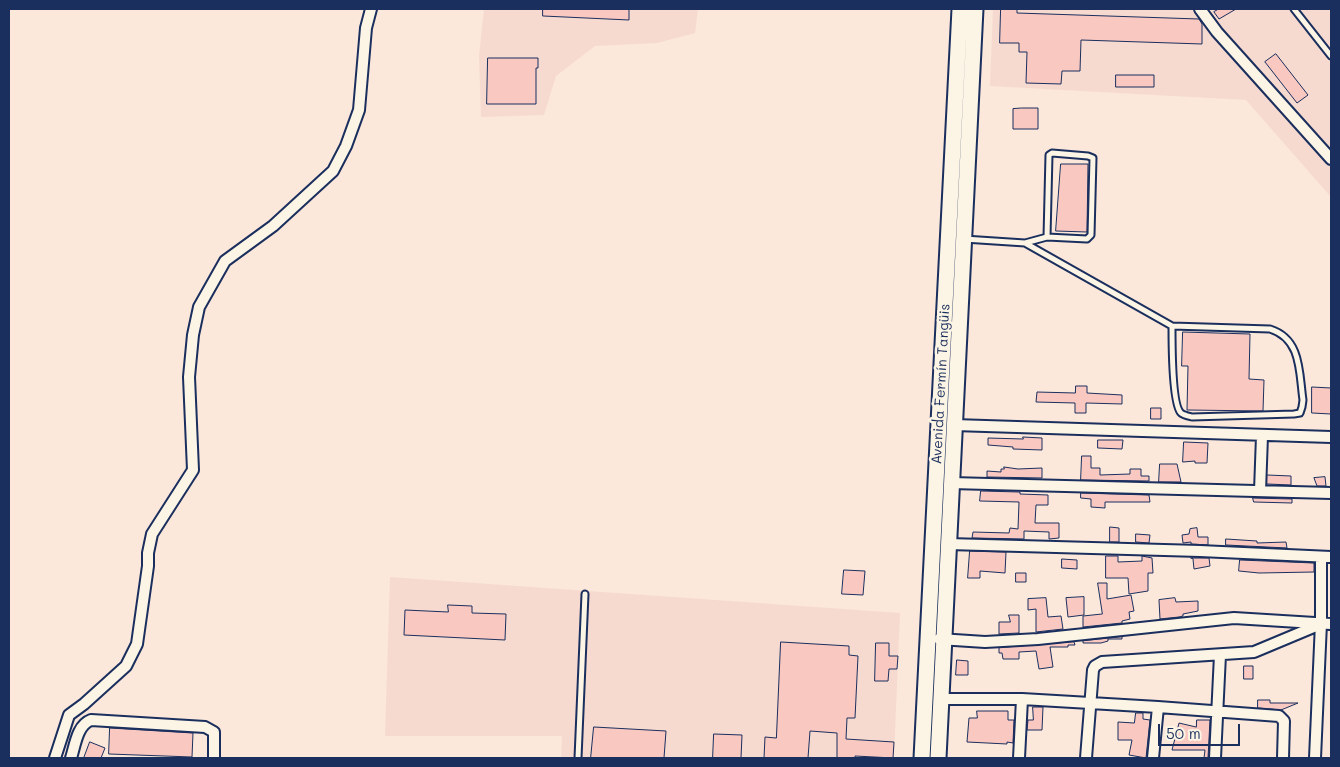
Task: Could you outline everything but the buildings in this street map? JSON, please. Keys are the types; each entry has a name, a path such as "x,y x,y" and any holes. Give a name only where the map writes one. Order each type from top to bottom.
{"main road":[{"name":"Avenida Fermín Tangüis","path":"922,758 960,9"},
{"name":"Avenida Fermín Tangüis","path":"938,758 975,9"}],"street":[{"path":"55,758 69,714 84,704 126,666 133,655 137,644 148,566 148,552 152,534 193,470 189,376 192,344 200,307 225,261 273,226 333,171 346,146 359,110 366,28 371,9"},
{"path":"1200,9 1217,32 1331,159"},
{"path":"954,425 1331,437"},
{"path":"1260,491 1262,436"},
{"path":"951,483 1331,493"},
{"path":"948,544 1200,550 1326,557 1326,623 1315,758"},
{"path":"928,638 985,642 1038,639 1234,618 1326,623"},
{"path":"1086,758 1093,670 1095,666 1102,662 1220,655 1260,650 1326,623"},
{"path":"1215,758 1220,655"},
{"path":"941,699 1022,699 1090,702 1276,715 1283,718 1284,721 1283,758"},
{"path":"1019,758 1022,699"},
{"path":"1153,758 1158,707"},
{"path":"71,758 81,727 85,722 91,720 205,726 214,732 214,758"}],"lane":[{"path":"1294,9 1331,56"},
{"path":"964,239 1025,243 1047,236 1087,239 1091,236 1093,158 1052,153 1049,155 1047,236"},
{"path":"1025,243 1172,326 1270,329 1277,331 1284,336 1296,352 1303,400 1300,412 1294,414 1192,417 1181,414 1176,407 1172,326"},
{"path":"578,758 585,594"}],"path":[{"path":"130,758 152,758"}],"shaded area":[{"path":"484,9 698,9 695,33 657,43 595,46 556,76 544,115 481,117 479,56"},
{"path":"993,9 1331,9 1331,197 1246,100 990,86"},
{"path":"390,577 900,613 894,758 561,758 562,736 385,736"}]}
